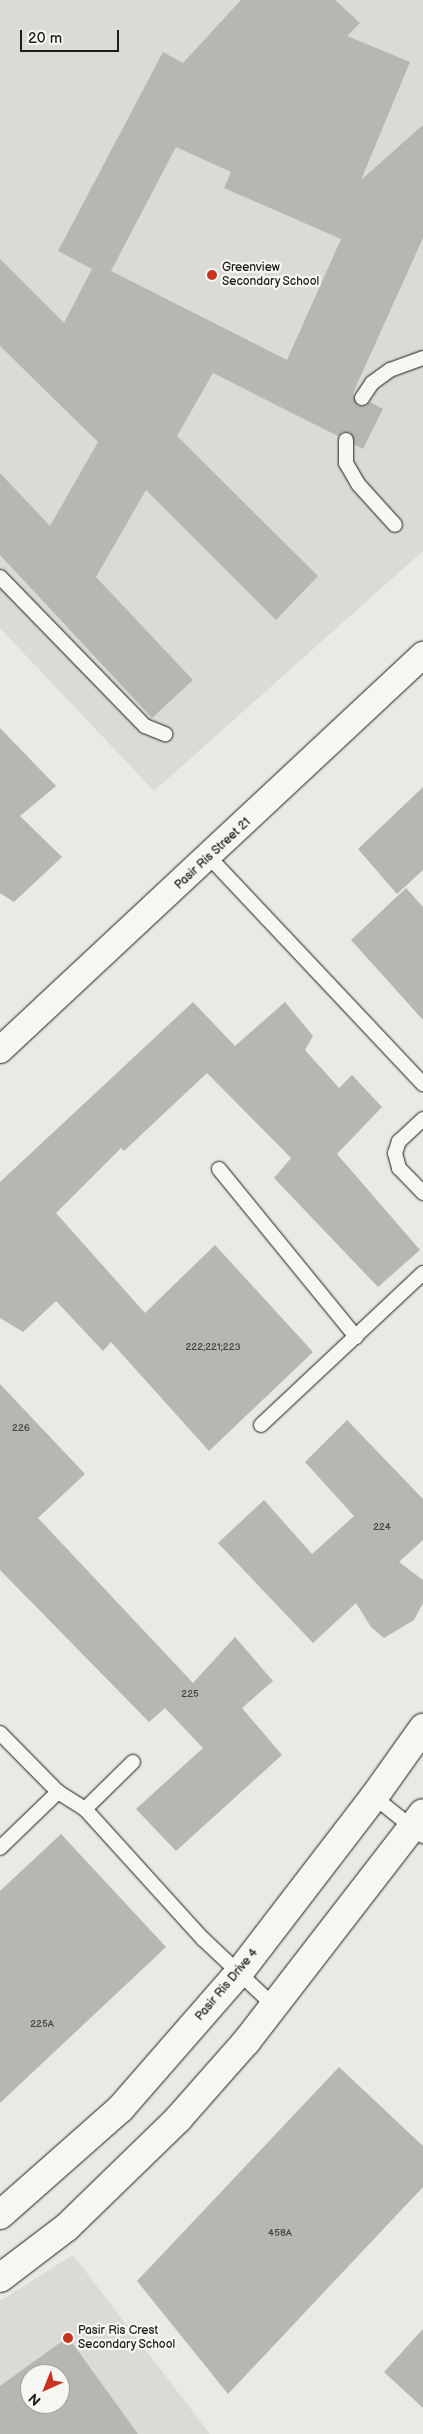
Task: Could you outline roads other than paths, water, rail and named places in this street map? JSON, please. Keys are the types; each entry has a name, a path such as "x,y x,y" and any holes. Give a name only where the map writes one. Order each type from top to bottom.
{"street":[{"name":"Pasir Ris Street 21","path":"0,1050 210,858 423,655"},
{"name":"Pasir Ris Drive 4","path":"0,2214 121,2108 238,1974 374,1797 423,1728"},
{"path":"0,2278 67,2227 178,2119 274,2006 419,1826"}],"lane":[{"path":"362,398 372,383 390,370 423,358"},
{"path":"346,440 346,463 358,484 395,525"},
{"path":"0,577 144,726 165,734"},
{"path":"210,858 423,1084"},
{"path":"423,1119 399,1141 395,1153 399,1168 423,1193"},
{"path":"219,1169 356,1336"},
{"path":"261,1425 423,1273"},
{"path":"0,1733 58,1792 85,1809 238,1974 274,2006"},
{"path":"85,1809 133,1762"},
{"path":"0,1848 58,1792"},
{"path":"374,1797 419,1826"}],"place":[{"name":"Greenview Secondary School","path":"212,275"},
{"name":"Pasir Ris Crest Secondary School","path":"68,2338"}]}
